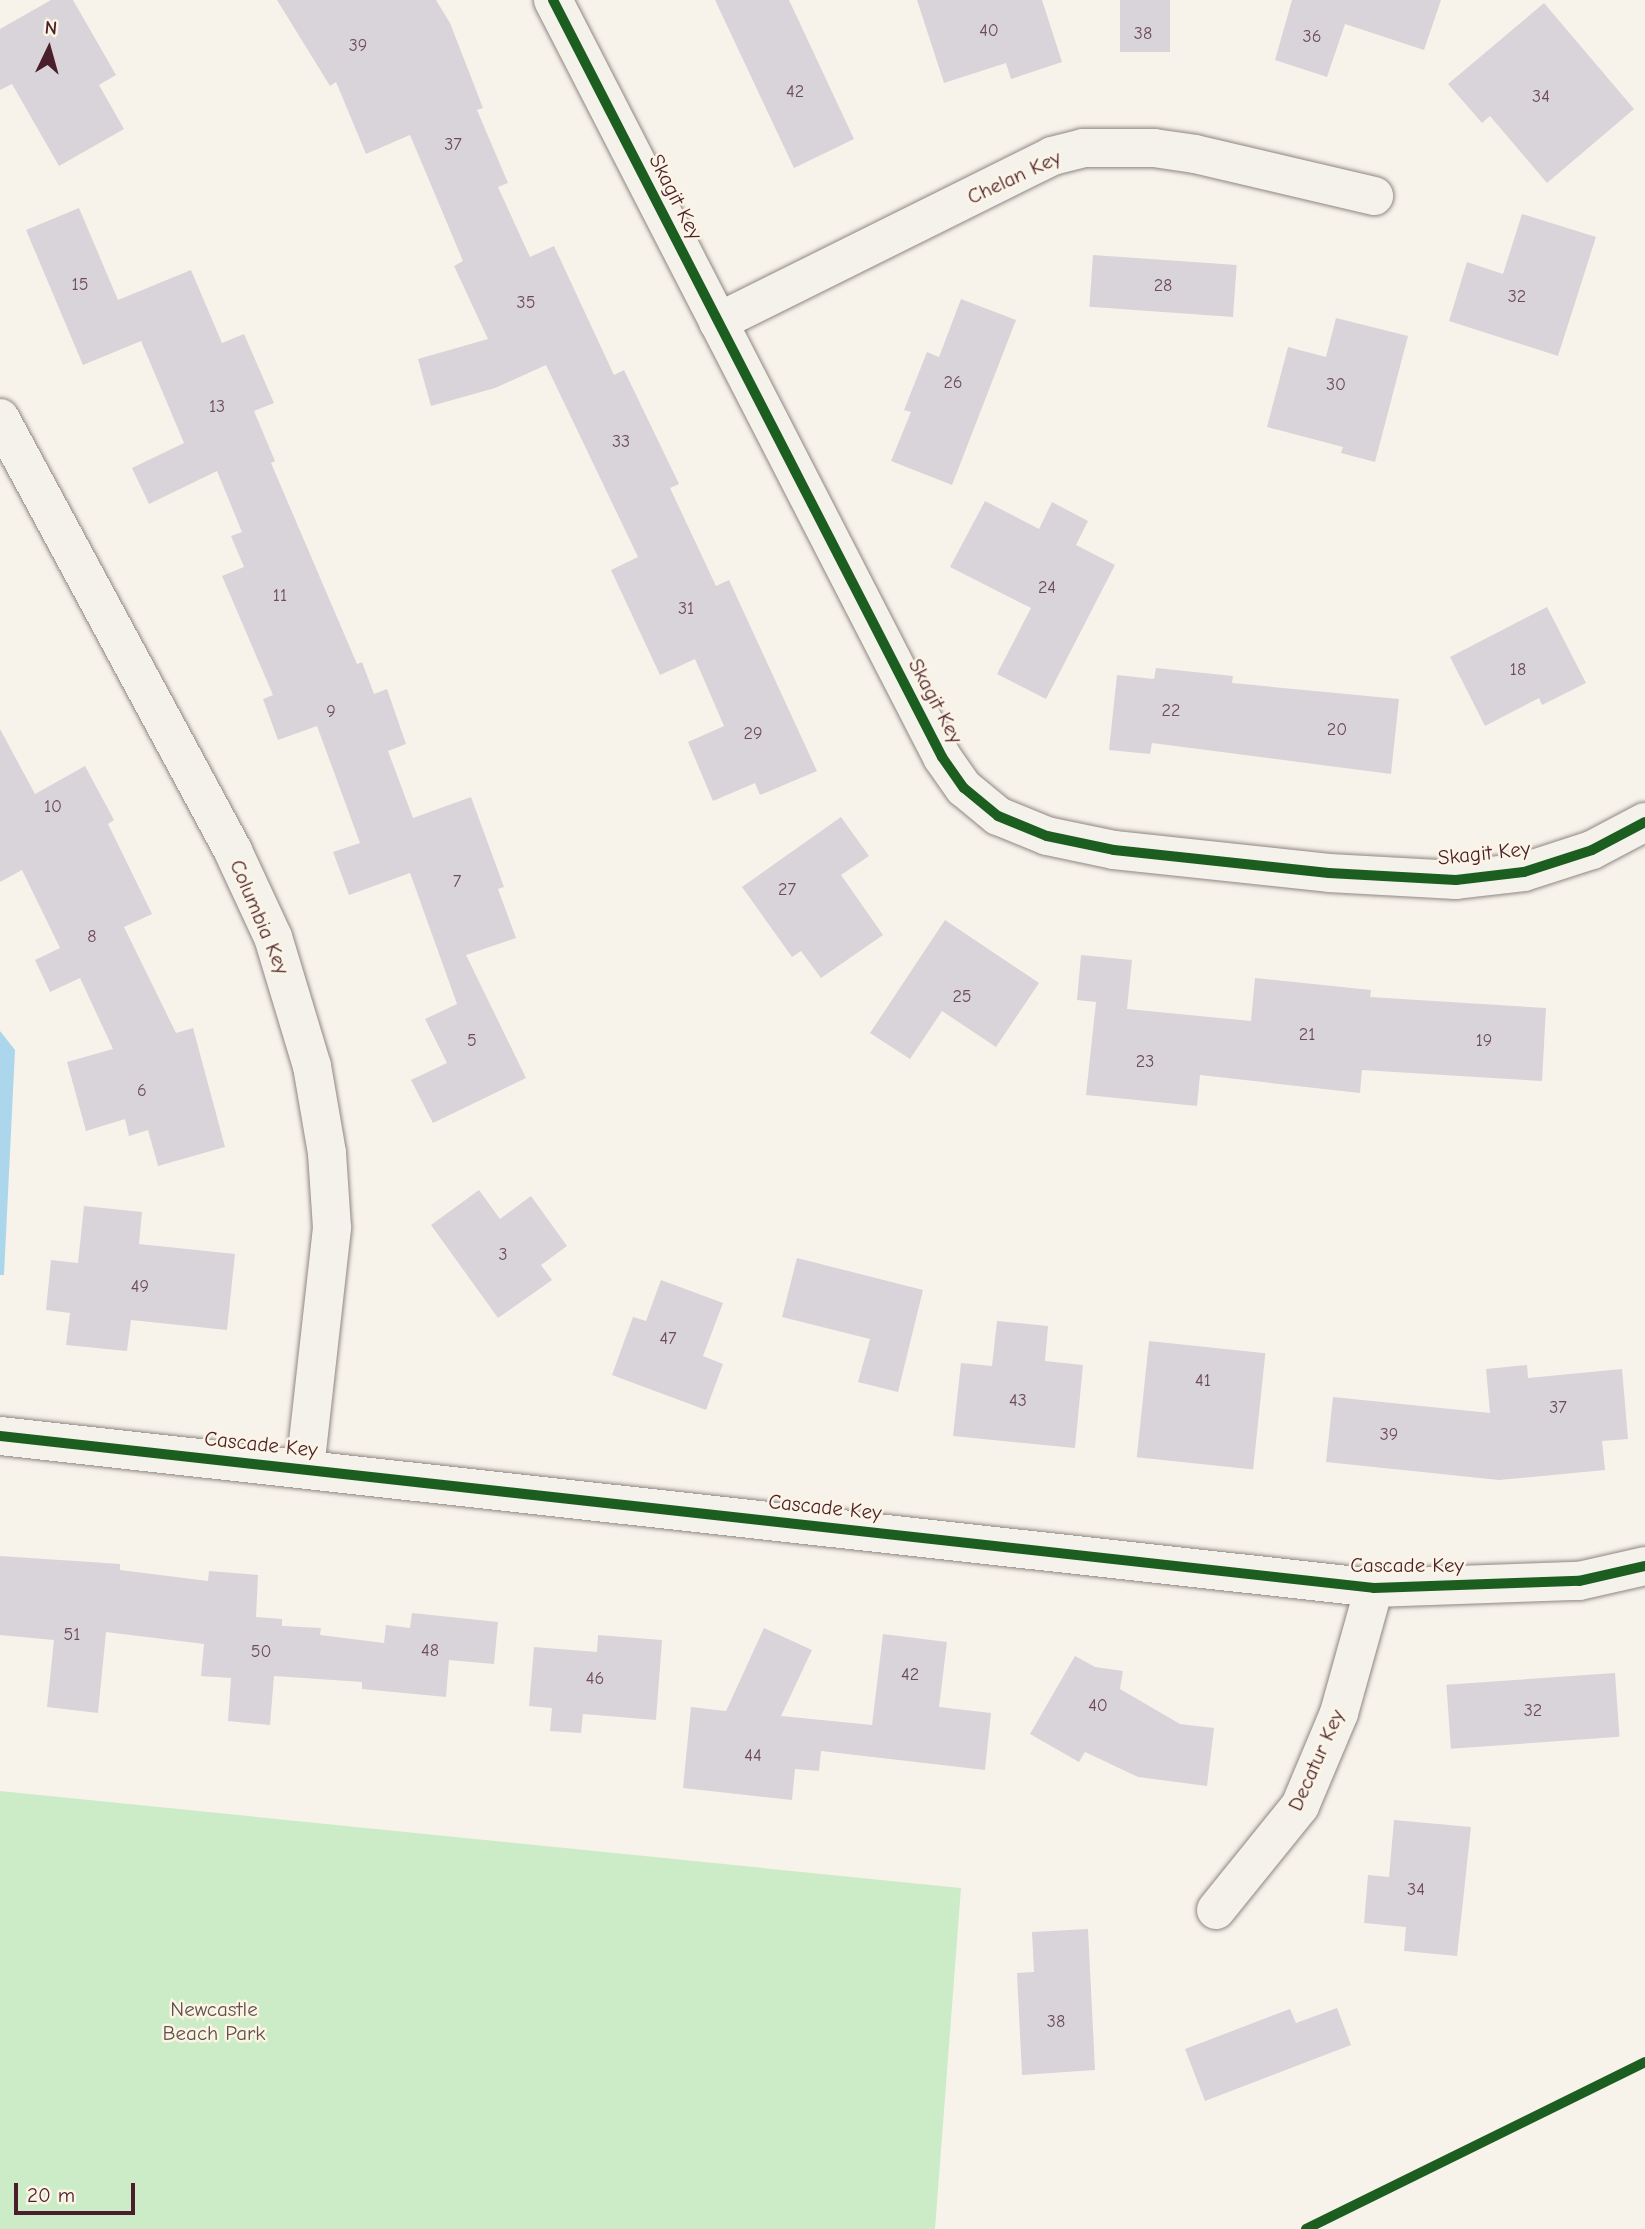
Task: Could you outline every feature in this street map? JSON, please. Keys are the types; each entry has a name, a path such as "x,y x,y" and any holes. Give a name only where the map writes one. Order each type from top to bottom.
{"street":[{"name":"Skagit Key","path":"553,0 942,757 964,788 998,816 1047,836 1114,850 1329,873 1456,880 1524,872 1592,850 1645,822"},
{"name":"Chelan Key","path":"719,322 1052,156 1083,148 1154,148 1195,154 1374,196"},
{"name":"Columbia Key","path":"0,418 233,851 272,937 309,1054 327,1153 332,1228 305,1468"},
{"name":"Cascade Key","path":"0,1436 1374,1588 1579,1581 1645,1566"},
{"name":"Decatur Key","path":"1216,1910 1300,1806 1339,1713 1374,1588"}],"green space":[{"name":"Newcastle Beach Park","path":"0,1791 961,1888 935,2229 0,2229"}],"water":[{"path":"0,1031 15,1050 4,1275 0,1275"}],"building":[{"path":"51,0 73,0 116,75 99,85 124,129 59,166 12,84 0,90 0,29"},
{"path":"277,0 436,0 450,23 483,108 477,110 508,183 498,187 530,257 554,246 614,375 624,370 679,484 670,488 716,586 729,580 817,771 760,795 755,783 713,801 688,742 724,726 695,659 660,675 611,570 638,557 546,365 495,388 431,406 418,359 488,339 454,266 463,261 410,135 366,154 336,82 330,86"},
{"path":"715,0 789,0 854,139 794,168"},
{"path":"917,0 1042,0 1062,62 1011,79 1006,63 944,83"},
{"path":"1120,0 1170,0 1170,52 1120,52"},
{"path":"1292,0 1441,0 1424,50 1345,24 1327,77 1275,60"},
{"path":"1544,3 1634,109 1547,183 1490,116 1482,123 1448,84"},
{"path":"79,208 118,300 191,270 222,343 244,334 274,403 254,411 275,461 271,463 357,664 362,662 374,694 387,689 406,744 388,751 413,818 471,797 504,887 498,889 516,938 466,955 526,1078 433,1123 411,1080 447,1063 425,1019 457,1004 410,873 349,895 333,852 360,843 317,726 278,740 263,699 273,695 222,576 244,567 231,536 242,532 217,471 149,504 132,468 184,443 141,341 83,365 26,230"},
{"path":"1522,214 1596,237 1558,356 1449,321 1467,262 1503,274"},
{"path":"1093,255 1237,265 1233,317 1089,307"},
{"path":"961,299 1016,320 952,485 891,461 911,412 904,410 927,352 939,357"},
{"path":"1336,318 1408,336 1375,462 1341,453 1343,447 1267,427 1288,347 1326,357"},
{"path":"985,501 1039,529 1052,502 1088,521 1076,545 1115,565 1046,699 997,674 1031,608 950,567"},
{"path":"1547,607 1586,683 1542,705 1539,698 1485,726 1450,657"},
{"path":"1156,668 1233,676 1232,683 1399,699 1391,774 1152,743 1150,754 1109,750 1117,675 1154,679"},
{"path":"0,729 35,794 85,766 114,820 108,824 152,914 124,927 176,1033 193,1028 225,1147 158,1166 148,1130 129,1136 125,1119 86,1131 67,1062 113,1049 80,978 50,992 35,960 60,948 22,870 0,882"},
{"path":"841,817 869,856 841,875 883,935 821,978 801,951 792,957 742,887"},
{"path":"945,920 1039,983 996,1047 942,1011 910,1059 870,1033"},
{"path":"1081,955 1132,960 1127,1009 1251,1021 1255,978 1371,990 1370,997 1546,1008 1542,1081 1362,1070 1360,1093 1200,1075 1197,1106 1086,1095 1096,1002 1077,1000"},
{"path":"479,1190 500,1219 531,1196 567,1246 541,1265 552,1280 498,1318 431,1225"},
{"path":"84,1206 142,1212 139,1244 235,1254 227,1330 131,1320 127,1351 66,1345 70,1313 46,1310 51,1260 78,1263"},
{"path":"797,1258 923,1290 898,1392 858,1382 870,1339 782,1317"},
{"path":"661,1280 723,1303 703,1356 723,1364 706,1410 612,1375 633,1317 646,1321"},
{"path":"997,1321 1048,1326 1045,1361 1083,1365 1075,1448 953,1436 961,1363 992,1366"},
{"path":"1149,1341 1265,1353 1253,1470 1137,1457"},
{"path":"1527,1365 1528,1378 1622,1369 1628,1439 1602,1441 1605,1470 1499,1480 1326,1462 1333,1397 1490,1413 1486,1369"},
{"path":"0,1556 120,1564 120,1570 208,1581 209,1571 258,1575 256,1617 282,1619 282,1626 321,1628 320,1635 384,1643 386,1625 410,1628 412,1613 498,1622 494,1664 449,1660 446,1697 362,1689 362,1682 274,1676 270,1725 228,1721 231,1678 201,1676 204,1644 106,1632 98,1713 47,1707 54,1640 0,1635"},
{"path":"764,1628 812,1650 781,1716 872,1725 883,1634 947,1642 939,1707 991,1713 985,1770 821,1751 819,1771 795,1769 792,1800 683,1788 691,1707 726,1711"},
{"path":"598,1635 662,1640 656,1720 583,1714 581,1733 550,1731 552,1708 529,1706 534,1647 597,1652"},
{"path":"1075,1656 1095,1667 1123,1671 1120,1689 1180,1724 1214,1728 1207,1786 1138,1777 1085,1752 1079,1762 1030,1734"},
{"path":"1615,1673 1619,1737 1451,1749 1446,1685"},
{"path":"1394,1820 1471,1827 1457,1956 1404,1951 1406,1927 1364,1923 1368,1875 1389,1877"},
{"path":"1088,1929 1095,2070 1022,2075 1017,1973 1034,1972 1032,1932"},
{"path":"1337,2008 1351,2045 1205,2101 1185,2049 1290,2009 1296,2023"}],"cycle path":[{"path":"553,0 942,757 964,788 998,816 1047,836 1114,850 1329,873 1456,880 1524,872 1592,850 1645,822"},
{"path":"0,1436 1374,1588 1579,1581 1645,1566"},
{"path":"1306,2229 1645,2062"}]}
